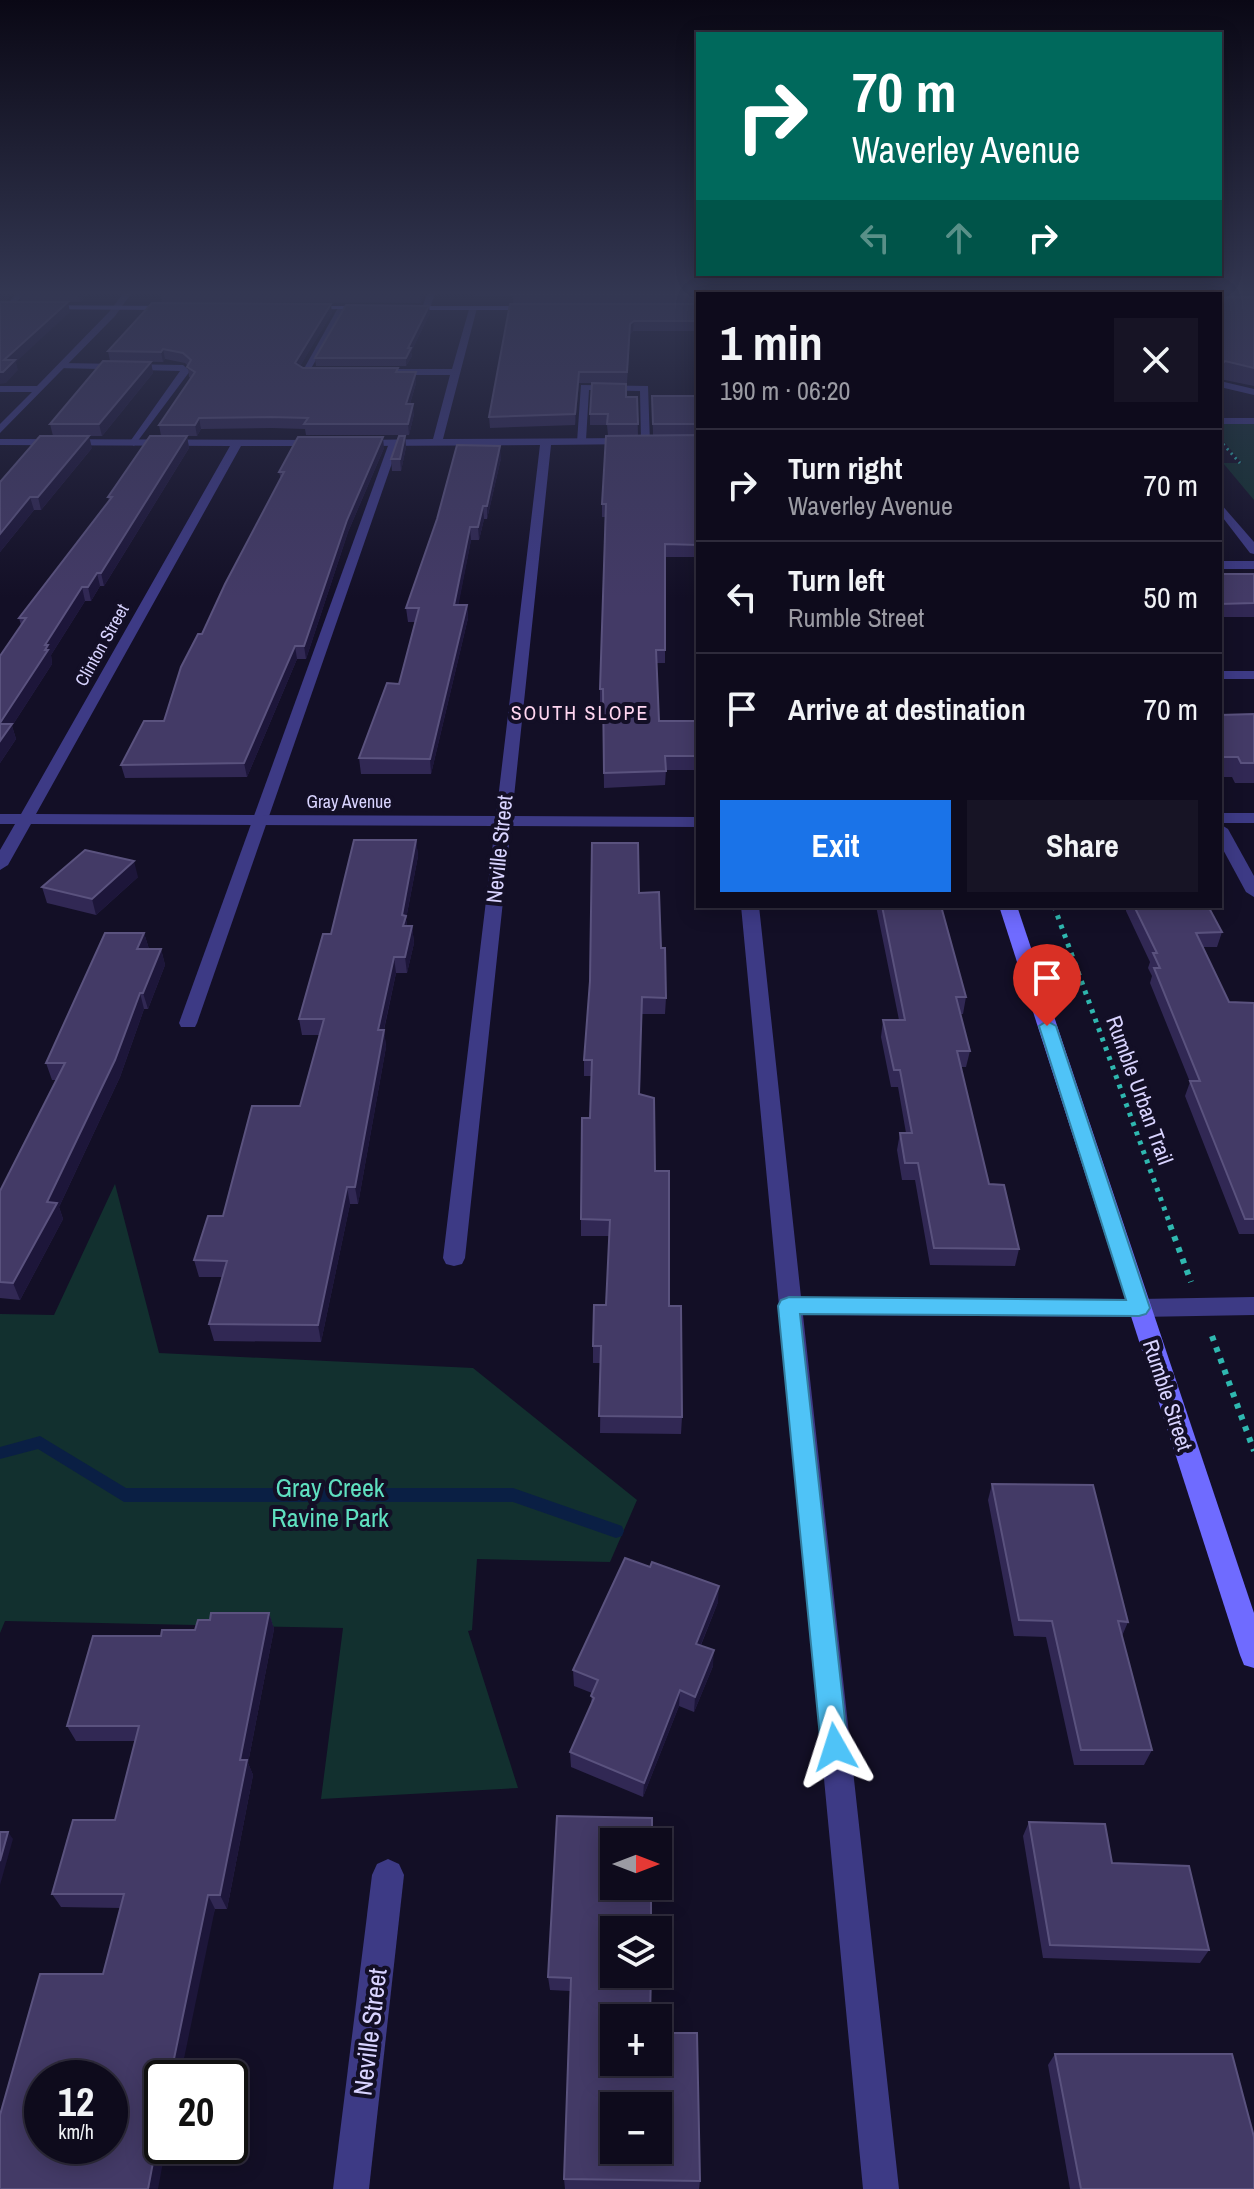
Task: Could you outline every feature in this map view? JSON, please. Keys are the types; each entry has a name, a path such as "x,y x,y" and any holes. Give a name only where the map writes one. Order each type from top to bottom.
{"street":[{"path":"0,430 34,393"},
{"path":"134,443 169,393"},
{"path":"437,442 451,393"},
{"path":"581,440 584,393"},
{"path":"645,393 646,441"},
{"path":"1222,421 1254,421"},
{"name":"Neville Street","path":"454,1258 546,441"},
{"path":"347,443 659,441"},
{"path":"0,442 331,443"},
{"name":"Clinton Street","path":"0,865 237,443"},
{"path":"188,1023 394,443"},
{"path":"1222,509 1254,550"},
{"path":"1222,565 1254,565"},
{"path":"1222,675 1254,675"},
{"path":"1222,818 1254,818"},
{"name":"Gray Avenue","path":"0,819 259,823 696,822"},
{"path":"1222,833 1254,892"},
{"path":"750,908 881,2189"},
{"name":"Rumble Street","path":"1009,908 1254,1655"},
{"path":"789,1306 1254,1306"},
{"name":"Neville Street","path":"351,2189 388,1875"}],"path":[{"path":"1222,442 1240,463"},
{"name":"Rumble Urban Trail","path":"1055,908 1193,1286"},
{"path":"1209,1327 1254,1451"}],"green space":[{"path":"1222,423 1254,423 1254,500 1223,463 1242,463 1222,439"},
{"name":"Gray Creek Ravine Park","path":"115,1184 159,1353 473,1368 637,1500 610,1562 477,1559 472,1630 468,1631 518,1788 321,1799 343,1628 5,1621 0,1633 0,1314 54,1315"}],"building":[{"path":"76,393 125,393 99,424 50,424"},
{"path":"181,393 409,393 406,404 413,404 408,424 304,424 308,418 271,417 199,418 195,425 159,425"},
{"path":"493,393 577,393 575,414 489,417"},
{"path":"591,393 626,393 626,397 637,397 638,424 607,424 608,414 590,414"},
{"path":"652,396 696,396 696,424 653,424"},
{"path":"696,435 696,545 665,544 665,650 656,650 659,721 696,721 696,756 665,756 666,771 604,773 603,689 600,689 606,436"},
{"path":"40,436 89,436 38,497 30,497 0,534 0,482"},
{"path":"150,436 187,436 101,573 97,573 88,587 82,587 45,645 48,645 45,650 48,650 0,723 0,656 26,618 19,618 112,497 108,497"},
{"path":"399,436 405,436 400,459 391,459"},
{"path":"298,437 383,437 347,520 304,646 295,646 244,763 121,765 144,721 164,721 181,667 198,634 202,634 284,472 279,472"},
{"path":"457,445 500,446 487,506 483,506 478,527 470,527 454,605 467,605 430,759 359,758 387,683 399,684 419,608 406,608 437,519"},
{"path":"1222,574 1254,574 1254,603 1222,604"},
{"path":"1254,714 1254,763 1241,763 1238,757 1222,757 1222,715"},
{"path":"0,724 12,724 0,741"},
{"path":"354,840 416,840 402,915 406,916 403,926 412,926 405,957 394,957 378,1030 384,1030 355,1187 347,1187 318,1325 209,1324 227,1261 194,1260 208,1216 223,1216 252,1106 300,1106 324,1019 299,1019 323,934 331,934"},
{"path":"592,843 638,843 639,893 659,892 666,998 642,997 639,1094 654,1098 655,1171 669,1171 669,1306 681,1306 682,1417 599,1416 601,1346 593,1346 594,1305 606,1305 610,1220 581,1219 582,1118 590,1118 592,1060 584,1060 590,981"},
{"path":"85,850 134,861 92,899 42,887"},
{"path":"882,908 942,908 966,997 956,997 970,1051 957,1051 989,1184 1004,1185 1019,1249 934,1248 918,1163 905,1163 900,1133 912,1133 900,1070 894,1070 883,1020 905,1020"},
{"path":"1135,908 1209,908 1222,932 1196,933 1229,1002 1254,1003 1254,1219 1245,1219 1190,1081 1200,1081 1154,968 1160,968 1153,953 1157,953"},
{"path":"105,933 144,933 137,949 161,949 143,993 140,993 115,1060 47,1202 57,1203 13,1283 0,1282 0,1191 65,1063 46,1063"},
{"path":"992,1484 1093,1485 1128,1622 1118,1621 1152,1750 1081,1750 1052,1621 1019,1620"},
{"path":"625,1558 650,1567 652,1562 719,1586 696,1644 714,1650 695,1697 680,1690 644,1783 570,1752 594,1698 591,1696 598,1680 573,1670"},
{"path":"211,1613 269,1613 240,1760 247,1760 220,1895 208,1895 174,2060 144,2060 144,2164 153,2164 148,2189 0,2189 0,2115 40,1974 103,1974 124,1894 52,1894 73,1820 115,1820 139,1726 67,1726 93,1636 161,1636 162,1630 195,1630 198,1620 210,1620"},
{"path":"557,1816 652,1818 652,1828 600,1828 600,1900 651,1900 651,1916 600,1916 600,1988 651,1988 650,2004 600,2004 600,2076 672,2076 672,2033 697,2033 700,2181 564,2179 571,1978 548,1977"},
{"path":"1029,1822 1105,1824 1112,1863 1189,1866 1209,1950 1050,1945"},
{"path":"0,1832 8,1832 0,1861"},
{"path":"1055,2054 1232,2054 1254,2137 1254,2189 1081,2189"}],"waterway":[{"path":"0,1453 40,1442 124,1495 513,1495 616,1531"}],"district":[{"name":"SOUTH SLOPE","path":"580,713"}],"route":[{"path":"835,1747 789,1306 1139,1308 1047,1026"}]}
